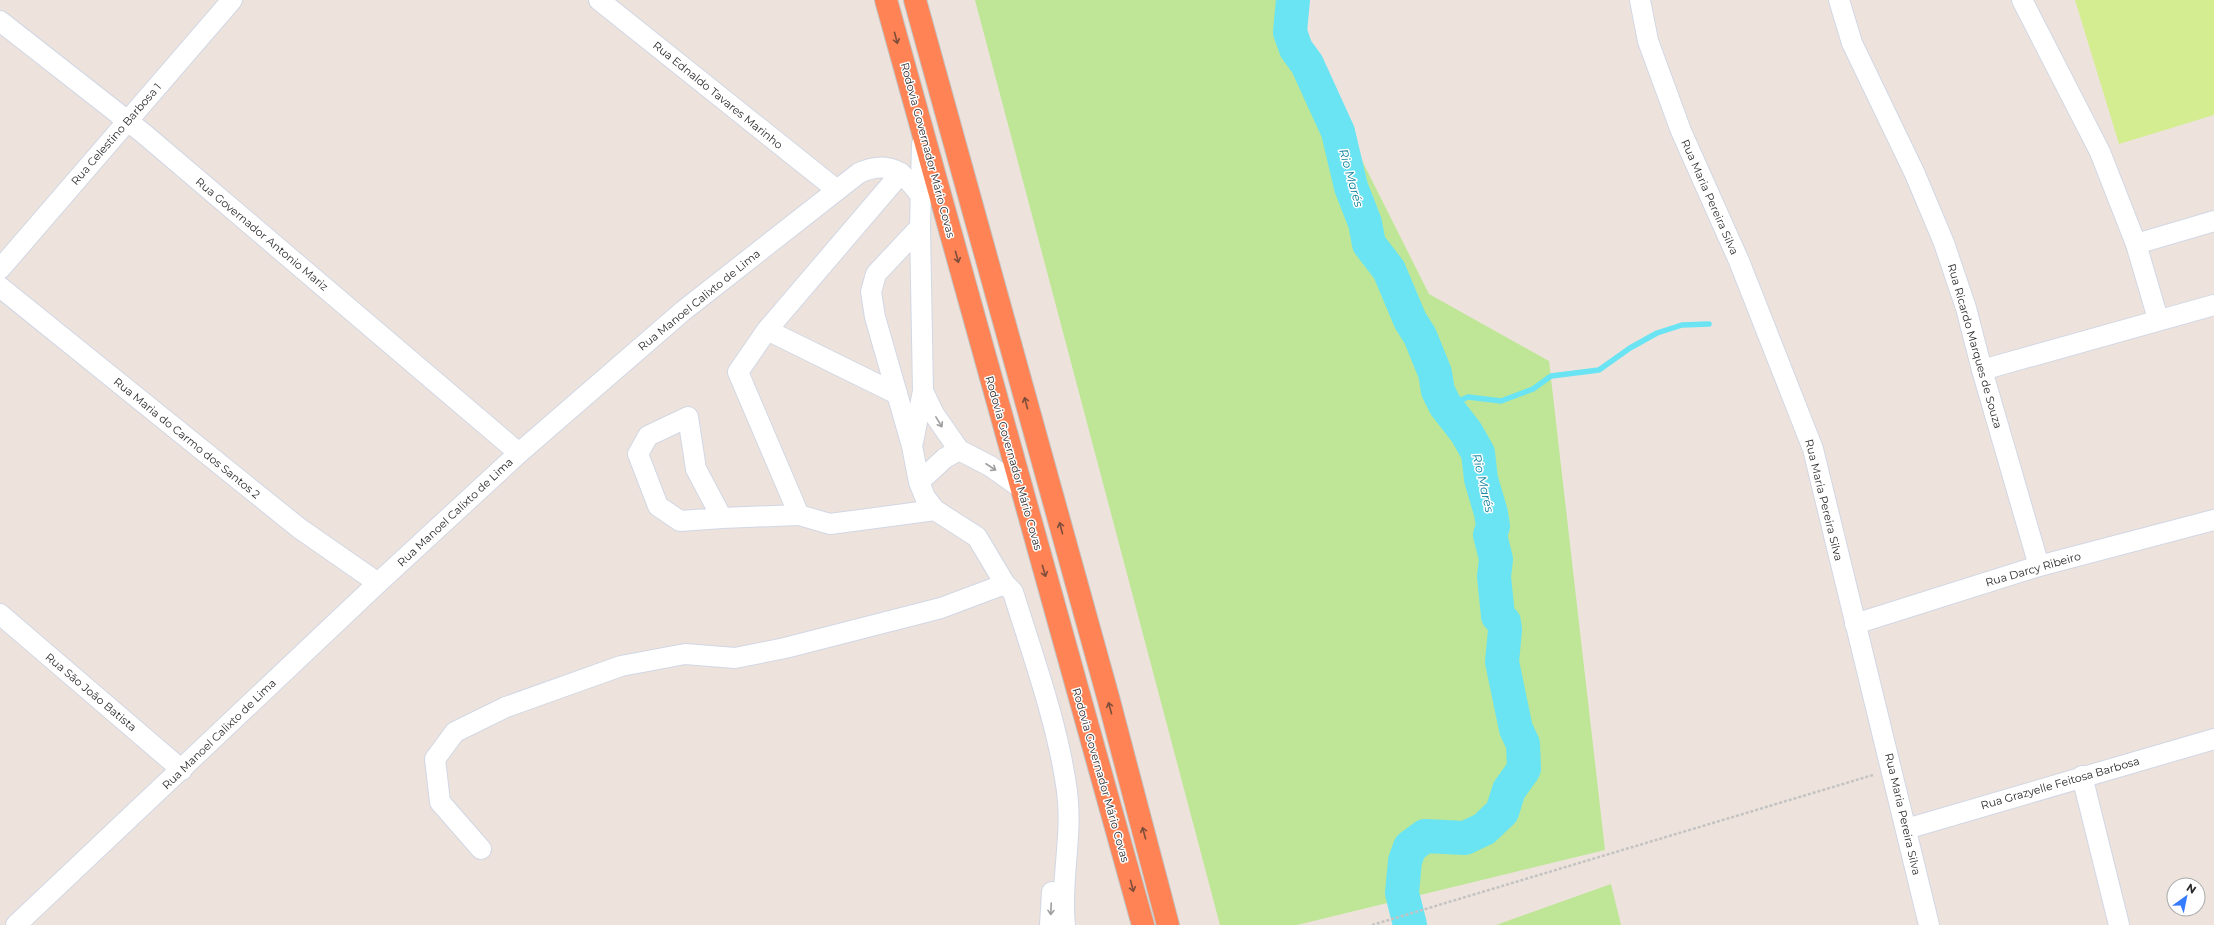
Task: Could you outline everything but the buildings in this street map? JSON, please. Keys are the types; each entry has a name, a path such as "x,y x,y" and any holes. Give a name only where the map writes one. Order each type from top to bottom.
{"highway":[{"name":"Rodovia Governador Mário Covas","path":"886,0 1143,925"},
{"path":"915,0 1108,697 1168,925"}],"street":[{"name":"Rua Celestino Barbosa 1","path":"0,269 232,0"},
{"name":"Rua Ednaldo Tavares Marinho","path":"599,0 837,190"},
{"name":"Rua Maria Pereira Silva","path":"1640,0 1648,40 1681,131 1739,261 1813,449 1855,624 1893,769 1929,925"},
{"name":"Rua Ricardo Marques de Souza","path":"1839,0 1852,43 1915,174 1944,244 1966,308 1982,370 2038,566"},
{"path":"2022,0 2100,152 2136,244 2158,319"},
{"name":"Rua Governador Antonio Mariz","path":"0,21 128,121 519,453"},
{"path":"912,446 923,391 920,227 923,133"},
{"name":"Rua Manoel Calixto de Lima","path":"16,925 182,770 378,583 519,453 683,310 859,173 870,168 890,168 901,173"},
{"path":"799,515 738,372 767,330 901,173 921,196"},
{"path":"2136,244 2214,221"},
{"path":"920,227 876,274 872,286 875,317 912,446 919,482 925,497 936,510 977,537 1005,584 1013,592 1044,693 1061,757 1067,792 1069,830 1064,895 1065,925"},
{"name":"Rua Maria do Carmo dos Santos 2","path":"0,287 299,528 378,583"},
{"path":"1982,370 2158,319 2214,305"},
{"path":"767,330 897,394"},
{"path":"923,391 934,414 959,450 990,466 1021,488"},
{"path":"722,518 696,469 688,417 648,436 638,454 658,506 680,521 799,515 830,524 936,510"},
{"path":"919,482 945,458 959,450"},
{"name":"Rua Darcy Ribeiro","path":"1855,624 2038,566 2214,520"},
{"path":"481,848 440,802 435,759 454,732 506,707 621,666 685,654 735,658 785,648 941,608 1005,584"},
{"path":"1005,584 1004,595 1016,632 1041,726 1058,803 1059,836 1050,905 1050,925"},
{"name":"Rua São João Batista","path":"0,614 182,770"},
{"name":"Rua Grazyelle Feitosa Barbosa","path":"1906,829 2082,776 2214,739"},
{"path":"2082,776 2119,925"}],"path":[{"path":"1372,925 1893,769"}],"green space":[{"path":"975,0 1304,0 1299,35 1429,294 1549,361 1605,850 1297,925 1220,925"},
{"path":"2075,0 2214,0 2214,115 2119,144"},
{"path":"1611,884 1621,925 1496,925"}],"waterway":[{"name":"Rio Marés","path":"1293,0 1290,32 1296,49 1307,64 1338,132 1351,187 1365,223 1369,244 1389,270 1410,320 1420,336 1435,373 1438,391 1445,405 1466,432 1478,453 1481,479 1491,513 1493,526 1490,535 1496,559 1494,577 1498,616 1504,622 1505,630 1502,662 1516,729 1523,744 1524,769 1509,790 1502,812 1484,829 1465,838 1425,836 1410,847 1405,861 1402,893 1410,925"},
{"path":"1451,412 1459,401 1468,397 1501,401 1533,389 1551,376 1599,370 1630,348 1657,333 1682,325 1709,324"}]}
